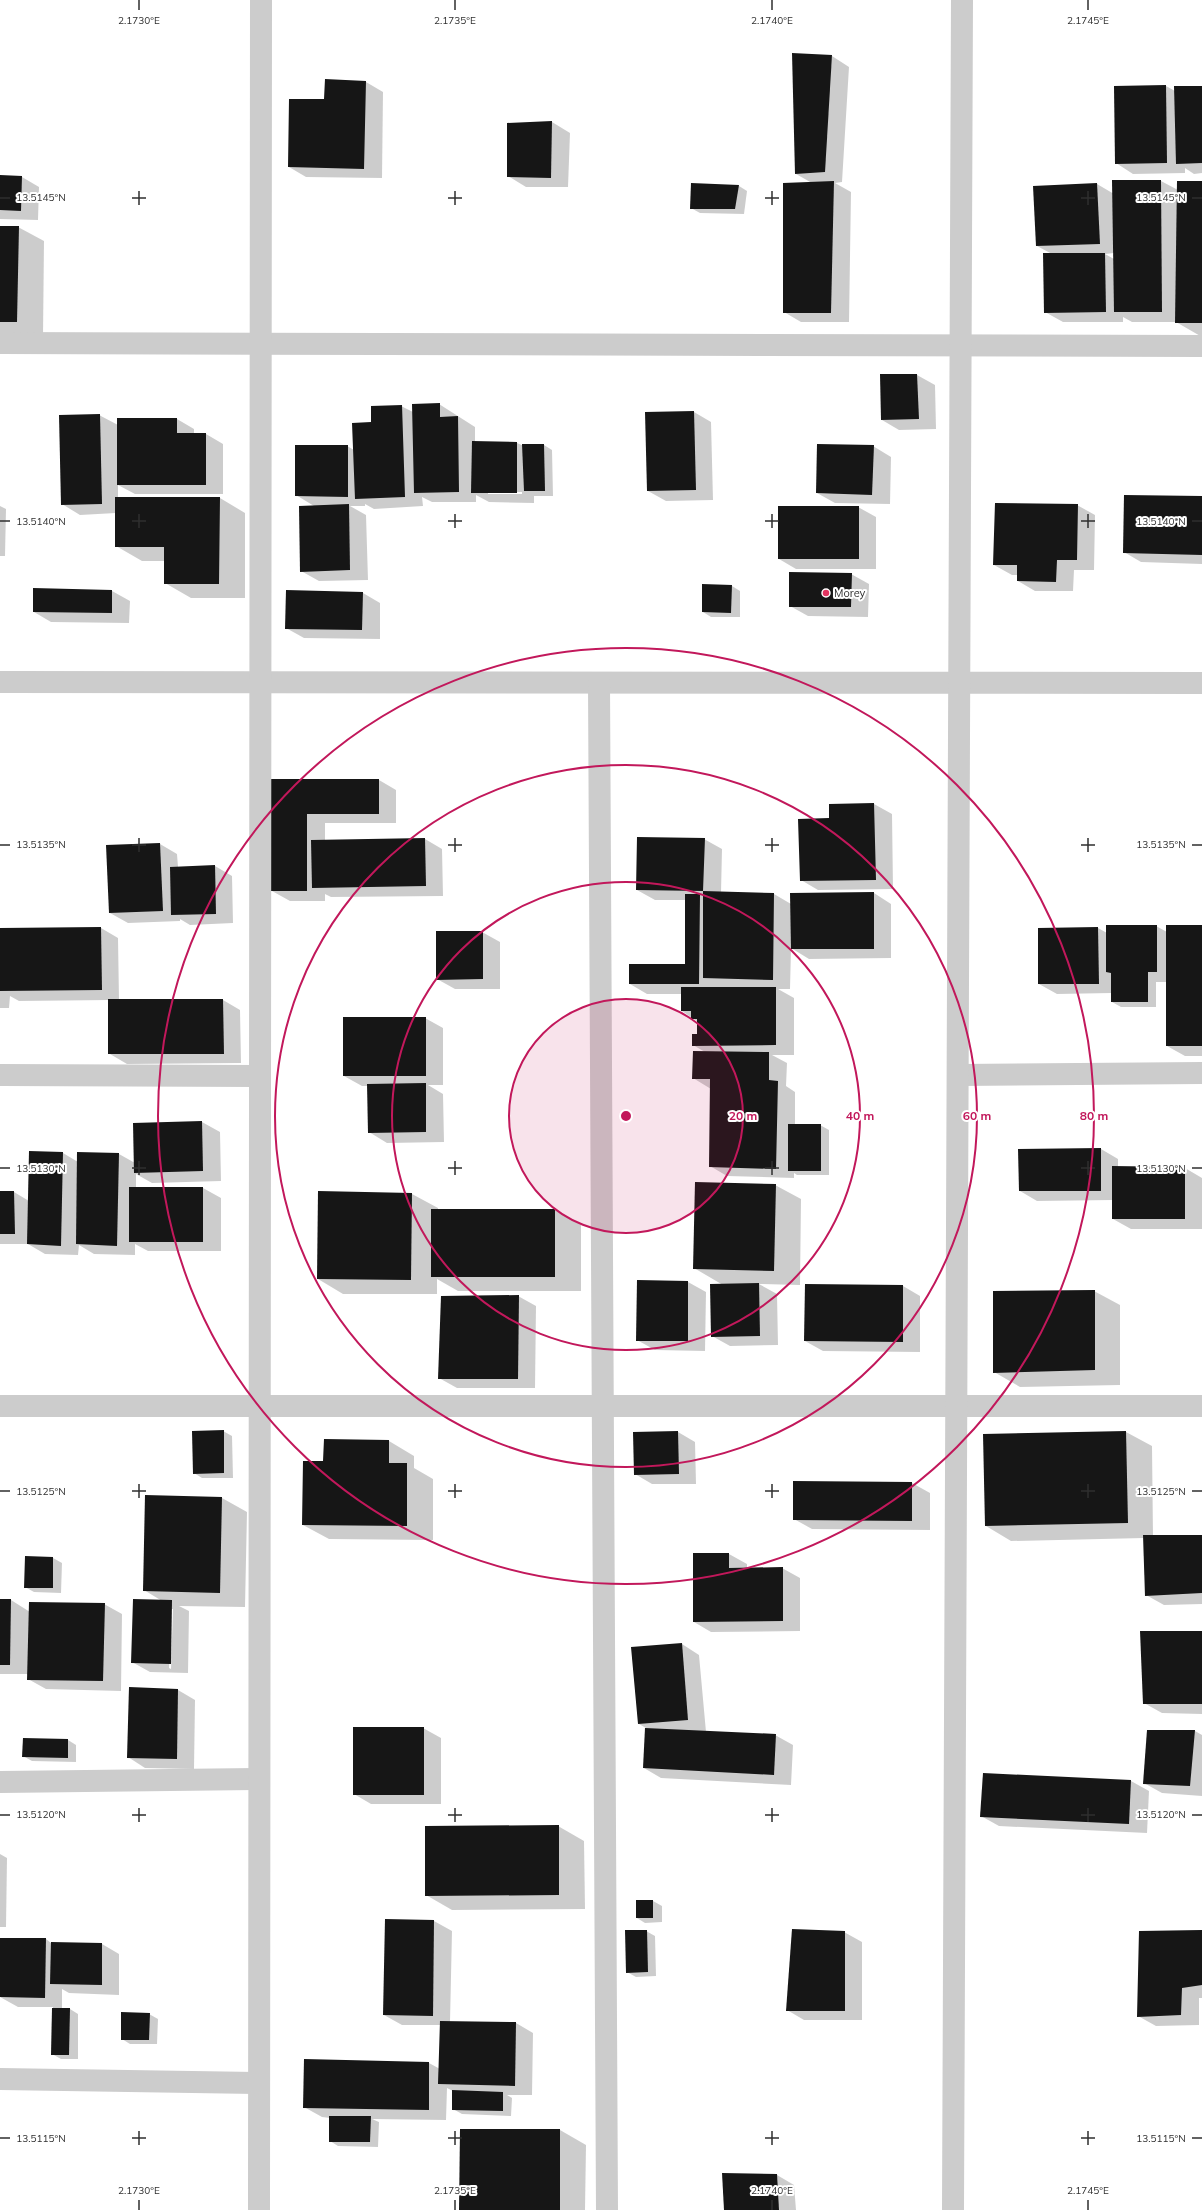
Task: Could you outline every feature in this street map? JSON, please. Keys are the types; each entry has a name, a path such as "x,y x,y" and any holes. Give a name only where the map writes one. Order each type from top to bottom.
{"street":[{"path":"259,2210 261,0"},
{"path":"953,2210 962,0"},
{"path":"0,343 960,344 1202,346"},
{"path":"0,682 1202,683"},
{"path":"599,683 604,1406 607,2210"},
{"path":"958,1075 1202,1073"},
{"path":"0,1075 260,1076"},
{"path":"0,1406 1202,1406"},
{"path":"0,1782 259,1779"},
{"path":"0,2079 259,2083"}],"building":[{"path":"792,53 832,55 825,172 795,174"},
{"path":"325,79 366,81 364,169 288,167 289,99 324,99"},
{"path":"1166,85 1167,163 1115,164 1114,86"},
{"path":"1174,86 1202,86 1202,163 1176,164"},
{"path":"552,121 551,178 507,177 507,123"},
{"path":"0,175 22,176 21,211 0,210"},
{"path":"1112,180 1161,180 1162,312 1114,312"},
{"path":"834,181 831,313 783,313 783,183"},
{"path":"1177,181 1202,181 1202,323 1175,323"},
{"path":"691,183 739,185 735,209 690,209"},
{"path":"1097,183 1100,244 1036,246 1033,186"},
{"path":"0,226 19,226 17,322 0,322"},
{"path":"1043,253 1105,253 1106,312 1044,313"},
{"path":"880,374 917,374 919,419 881,420"},
{"path":"440,403 440,417 458,416 459,492 414,493 412,404"},
{"path":"402,405 405,497 355,499 352,423 371,422 371,406"},
{"path":"694,411 696,490 647,491 645,412"},
{"path":"100,414 102,504 61,505 59,415"},
{"path":"117,418 177,418 177,433 206,433 206,485 117,485"},
{"path":"472,441 517,442 517,493 471,493"},
{"path":"522,444 544,444 545,491 524,491"},
{"path":"817,444 874,445 872,495 816,493"},
{"path":"295,445 348,445 348,497 295,496"},
{"path":"1124,495 1202,496 1202,555 1123,553"},
{"path":"115,497 220,497 219,584 164,584 164,547 115,547"},
{"path":"995,503 1078,504 1077,560 1057,560 1056,582 1017,581 1017,565 993,565"},
{"path":"349,504 350,570 300,572 299,506"},
{"path":"778,506 859,506 859,559 778,559"},
{"path":"789,572 852,573 851,607 789,607"},
{"path":"702,584 732,585 731,613 702,612"},
{"path":"33,588 112,590 112,613 33,612"},
{"path":"286,590 363,592 362,630 285,629"},
{"path":"271,779 379,779 379,814 307,814 307,891 271,891"},
{"path":"874,803 876,880 800,881 798,819 829,818 829,804"},
{"path":"637,837 705,838 703,891 636,890"},
{"path":"425,838 426,886 312,888 311,840"},
{"path":"160,843 163,911 109,913 106,845"},
{"path":"215,865 216,914 171,915 170,867"},
{"path":"703,891 774,893 773,980 703,978"},
{"path":"874,892 874,949 791,949 790,893"},
{"path":"685,894 700,894 699,984 629,984 629,964 685,964"},
{"path":"1106,925 1157,925 1157,972 1148,972 1148,1002 1111,1002 1111,973 1106,972"},
{"path":"1166,925 1202,925 1202,1046 1166,1046"},
{"path":"101,927 102,990 0,991 0,928"},
{"path":"1098,927 1099,984 1038,984 1038,928"},
{"path":"436,931 483,931 483,979 436,980"},
{"path":"681,987 776,987 776,1045 692,1046 692,1034 697,1034 697,1019 691,1019 691,1011 681,1011"},
{"path":"108,999 223,999 224,1054 108,1054"},
{"path":"343,1017 426,1017 426,1076 343,1076"},
{"path":"693,1051 769,1052 769,1080 778,1081 776,1169 709,1167 710,1079 692,1079"},
{"path":"426,1083 426,1132 368,1133 367,1084"},
{"path":"202,1121 203,1171 134,1173 133,1123"},
{"path":"788,1124 821,1124 821,1171 788,1171"},
{"path":"1101,1148 1101,1191 1019,1191 1018,1149"},
{"path":"29,1151 63,1152 61,1246 27,1244"},
{"path":"77,1152 119,1153 117,1246 76,1244"},
{"path":"1112,1166 1185,1167 1185,1219 1112,1219"},
{"path":"695,1182 776,1184 774,1271 693,1269"},
{"path":"129,1187 203,1187 203,1242 129,1242"},
{"path":"0,1191 14,1191 15,1234 0,1234"},
{"path":"318,1191 412,1193 411,1280 317,1279"},
{"path":"431,1209 555,1209 555,1277 431,1277"},
{"path":"637,1280 688,1281 688,1341 636,1341"},
{"path":"759,1283 760,1336 711,1337 710,1284"},
{"path":"805,1284 903,1285 903,1342 804,1341"},
{"path":"1095,1290 1095,1370 993,1373 993,1291"},
{"path":"519,1295 518,1379 438,1379 441,1296"},
{"path":"224,1430 224,1473 193,1474 192,1431"},
{"path":"678,1431 679,1474 634,1475 633,1432"},
{"path":"1126,1431 1128,1523 985,1526 983,1434"},
{"path":"324,1439 389,1440 389,1463 407,1463 407,1526 302,1525 303,1461 323,1461"},
{"path":"793,1481 912,1482 912,1521 793,1520"},
{"path":"145,1495 222,1497 220,1593 143,1591"},
{"path":"1143,1535 1202,1535 1202,1593 1145,1596"},
{"path":"693,1553 729,1553 729,1568 783,1567 783,1621 693,1622"},
{"path":"25,1556 53,1557 53,1588 24,1588"},
{"path":"0,1599 11,1599 10,1665 0,1665"},
{"path":"133,1599 172,1600 171,1664 131,1663"},
{"path":"29,1602 105,1603 103,1681 27,1680"},
{"path":"1140,1631 1202,1631 1202,1704 1143,1704"},
{"path":"682,1643 688,1720 638,1724 631,1647"},
{"path":"129,1687 178,1689 177,1759 127,1758"},
{"path":"353,1727 424,1727 424,1795 353,1795"},
{"path":"645,1728 776,1734 774,1775 643,1768"},
{"path":"1147,1730 1195,1730 1190,1786 1143,1784"},
{"path":"23,1738 68,1739 68,1758 22,1757"},
{"path":"983,1773 1131,1780 1129,1824 980,1817"},
{"path":"559,1825 559,1895 425,1896 425,1826"},
{"path":"636,1900 653,1900 653,1918 636,1918"},
{"path":"385,1919 434,1920 433,2016 383,2015"},
{"path":"792,1929 845,1931 845,2011 786,2011"},
{"path":"625,1930 647,1930 648,1972 626,1973"},
{"path":"1202,1930 1202,1985 1182,1988 1181,2015 1137,2017 1139,1931"},
{"path":"0,1938 46,1938 45,1998 0,1997"},
{"path":"51,1942 102,1943 102,1985 50,1984"},
{"path":"52,2008 70,2008 69,2055 51,2055"},
{"path":"121,2012 150,2013 149,2040 121,2040"},
{"path":"440,2021 516,2022 515,2086 438,2084"},
{"path":"304,2059 429,2062 429,2110 303,2108"},
{"path":"452,2090 503,2092 503,2111 452,2110"},
{"path":"329,2116 371,2116 370,2142 329,2142"},
{"path":"460,2129 560,2129 560,2210 459,2210"},
{"path":"722,2173 777,2174 779,2210 724,2210"}],"place":[{"name":"Morey","path":"826,593"}]}
